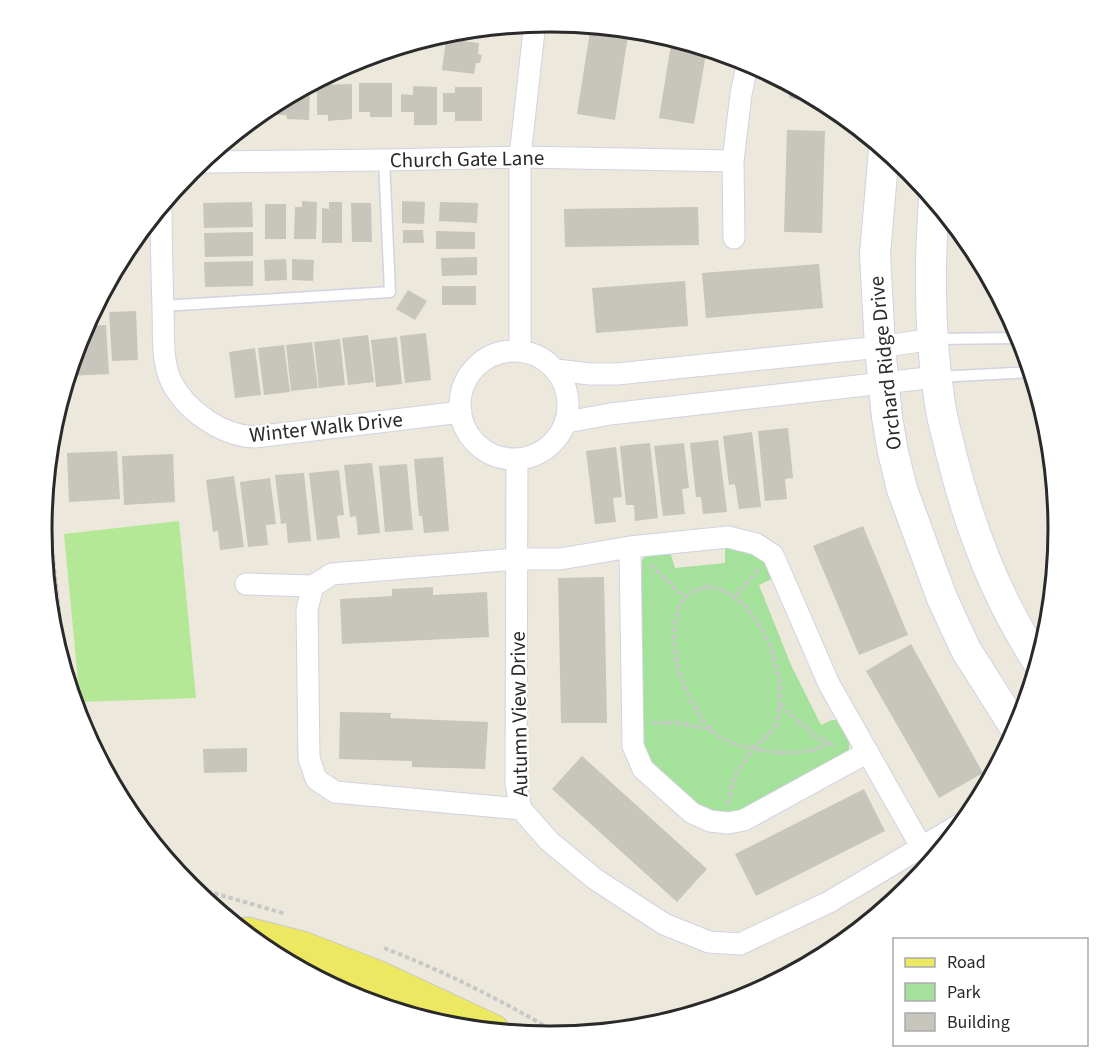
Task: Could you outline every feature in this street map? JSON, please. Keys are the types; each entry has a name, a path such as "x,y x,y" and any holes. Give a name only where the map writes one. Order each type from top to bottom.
{"main road":[{"path":"269,940 302,948 378,977 468,1019"}],"street":[{"path":"520,350 522,317 520,157 534,32"},
{"path":"734,238 733,161 745,71"},
{"name":"Church Gate Lane","path":"215,162 520,157 733,161"},
{"name":"Orchard Ridge Drive","path":"883,160 875,254 880,347 891,440 902,489 942,598 966,650 1010,719"},
{"path":"933,212 930,247 933,339 940,407 962,494 993,580 1032,652"},
{"name":"Winter Walk Drive","path":"161,219 164,354 171,380 191,407 210,422 231,433 244,437 255,437 461,412"},
{"path":"556,370 617,374 880,347 933,339"},
{"path":"520,350 537,356 556,370 567,391 569,409 567,422 560,436 544,452 525,459 503,459 485,451 469,436 461,419 461,390 477,366 489,357 502,352 520,350"},
{"path":"567,422 610,414 936,377"},
{"name":"Autumn View Drive","path":"517,460 516,784 521,809 549,841 595,879 664,924 709,942 740,944 926,854"},
{"path":"246,584 313,586 332,574 517,559 560,559 630,546 728,537 756,543 772,555 829,684 927,854"},
{"path":"630,546 633,746 644,768 692,813 710,821 728,823 744,820 868,752"},
{"path":"313,586 307,609 308,723 309,758 316,779 335,792 521,809"}],"lane":[{"path":"163,306 390,292 384,160"},
{"path":"933,339 1010,338"},
{"path":"936,377 1022,372"}],"path":[{"path":"630,546 685,598"},
{"path":"736,596 772,555"},
{"path":"728,823 728,802 733,779 753,748 773,728 780,705 778,678 766,637 753,615 736,596 713,587 693,591 685,598 676,622 674,639 687,693 710,729 728,742 753,748 771,752 807,751 822,748 827,743"},
{"path":"780,705 804,727 827,743 845,749 868,752"},
{"path":"632,723 677,723 710,729"}],"green space":[{"path":"179,521 196,698 84,702 79,688 64,534"},
{"path":"738,546 760,558 771,571 774,578 759,585 791,665 821,725 838,720 847,736 849,748 848,753 747,808 720,813 704,808 677,788 648,758 642,745 642,560 647,554 667,553 671,555 675,568 725,563 725,548"}],"building":[{"path":"590,34 628,38 615,120 577,114"},
{"path":"457,40 479,43 478,54 482,55 480,63 476,63 474,74 442,70 446,43"},
{"path":"671,46 706,57 694,124 659,118"},
{"path":"359,83 392,83 392,117 370,117 370,112 359,112"},
{"path":"352,84 352,119 328,121 328,115 317,115 317,90 327,85"},
{"path":"413,86 437,87 437,125 414,125 414,112 401,112 401,94 413,95"},
{"path":"455,87 482,87 482,121 455,121 455,112 443,112 443,93 455,93"},
{"path":"310,93 309,120 287,119 286,115 274,115"},
{"path":"790,93 803,101 789,98"},
{"path":"787,130 825,131 822,233 784,232"},
{"path":"302,201 317,202 316,239 294,239 295,207 302,207"},
{"path":"402,201 425,202 424,224 402,223"},
{"path":"252,202 253,227 204,228 203,203"},
{"path":"329,202 342,202 342,243 322,243 322,208 329,209"},
{"path":"440,202 478,203 477,223 439,221"},
{"path":"351,203 371,203 372,242 352,242"},
{"path":"265,204 286,204 286,239 265,239"},
{"path":"698,207 699,245 565,247 564,209"},
{"path":"403,230 423,230 424,243 403,243"},
{"path":"436,231 475,232 475,249 436,249"},
{"path":"253,232 253,256 205,257 204,233"},
{"path":"477,257 477,275 442,276 441,258"},
{"path":"286,259 287,280 265,281 264,260"},
{"path":"292,259 314,260 313,281 292,280"},
{"path":"253,261 253,286 205,287 204,262"},
{"path":"819,264 823,308 706,318 702,273"},
{"path":"685,281 688,326 596,333 592,288"},
{"path":"442,286 476,286 476,305 442,305"},
{"path":"408,290 427,301 415,320 396,309"},
{"path":"136,311 138,360 112,361 109,312"},
{"path":"96,325 106,325 109,374 77,376 90,339"},
{"path":"426,333 431,380 405,383 400,336"},
{"path":"368,335 374,382 348,385 342,338"},
{"path":"397,337 402,384 376,387 371,340"},
{"path":"340,339 345,385 319,388 314,342"},
{"path":"312,342 318,388 291,391 286,345"},
{"path":"284,345 290,392 264,395 258,348"},
{"path":"255,348 261,395 235,398 229,352"},
{"path":"788,428 793,478 785,479 787,499 765,501 758,431"},
{"path":"752,432 761,507 739,509 735,484 729,485 723,436"},
{"path":"718,440 727,512 703,514 701,497 696,497 690,443"},
{"path":"650,443 658,518 635,521 634,505 626,505 620,446"},
{"path":"684,443 689,488 682,489 685,514 663,516 654,446"},
{"path":"616,447 622,497 613,498 616,522 595,524 586,451"},
{"path":"117,451 120,499 69,502 67,453"},
{"path":"173,454 175,502 124,505 122,456"},
{"path":"443,457 449,531 424,533 422,516 419,516 414,459"},
{"path":"372,463 380,533 358,535 356,516 350,517 344,465"},
{"path":"407,464 413,530 385,532 379,466"},
{"path":"339,470 344,515 337,516 340,538 317,540 309,473"},
{"path":"304,473 311,541 288,543 286,523 281,524 275,475"},
{"path":"234,476 244,547 220,550 218,531 213,532 206,480"},
{"path":"270,478 276,524 266,525 268,545 248,547 240,482"},
{"path":"863,526 908,635 859,655 813,546"},
{"path":"604,577 607,723 561,723 558,578"},
{"path":"433,587 433,595 487,592 489,637 342,644 340,599 392,596 392,589"},
{"path":"911,644 983,773 939,798 866,671"},
{"path":"340,712 391,713 390,718 488,722 485,769 412,767 412,761 339,759"},
{"path":"247,748 247,772 204,773 203,749"},
{"path":"582,756 707,869 677,902 552,789"},
{"path":"864,789 885,831 756,896 735,854"}]}
